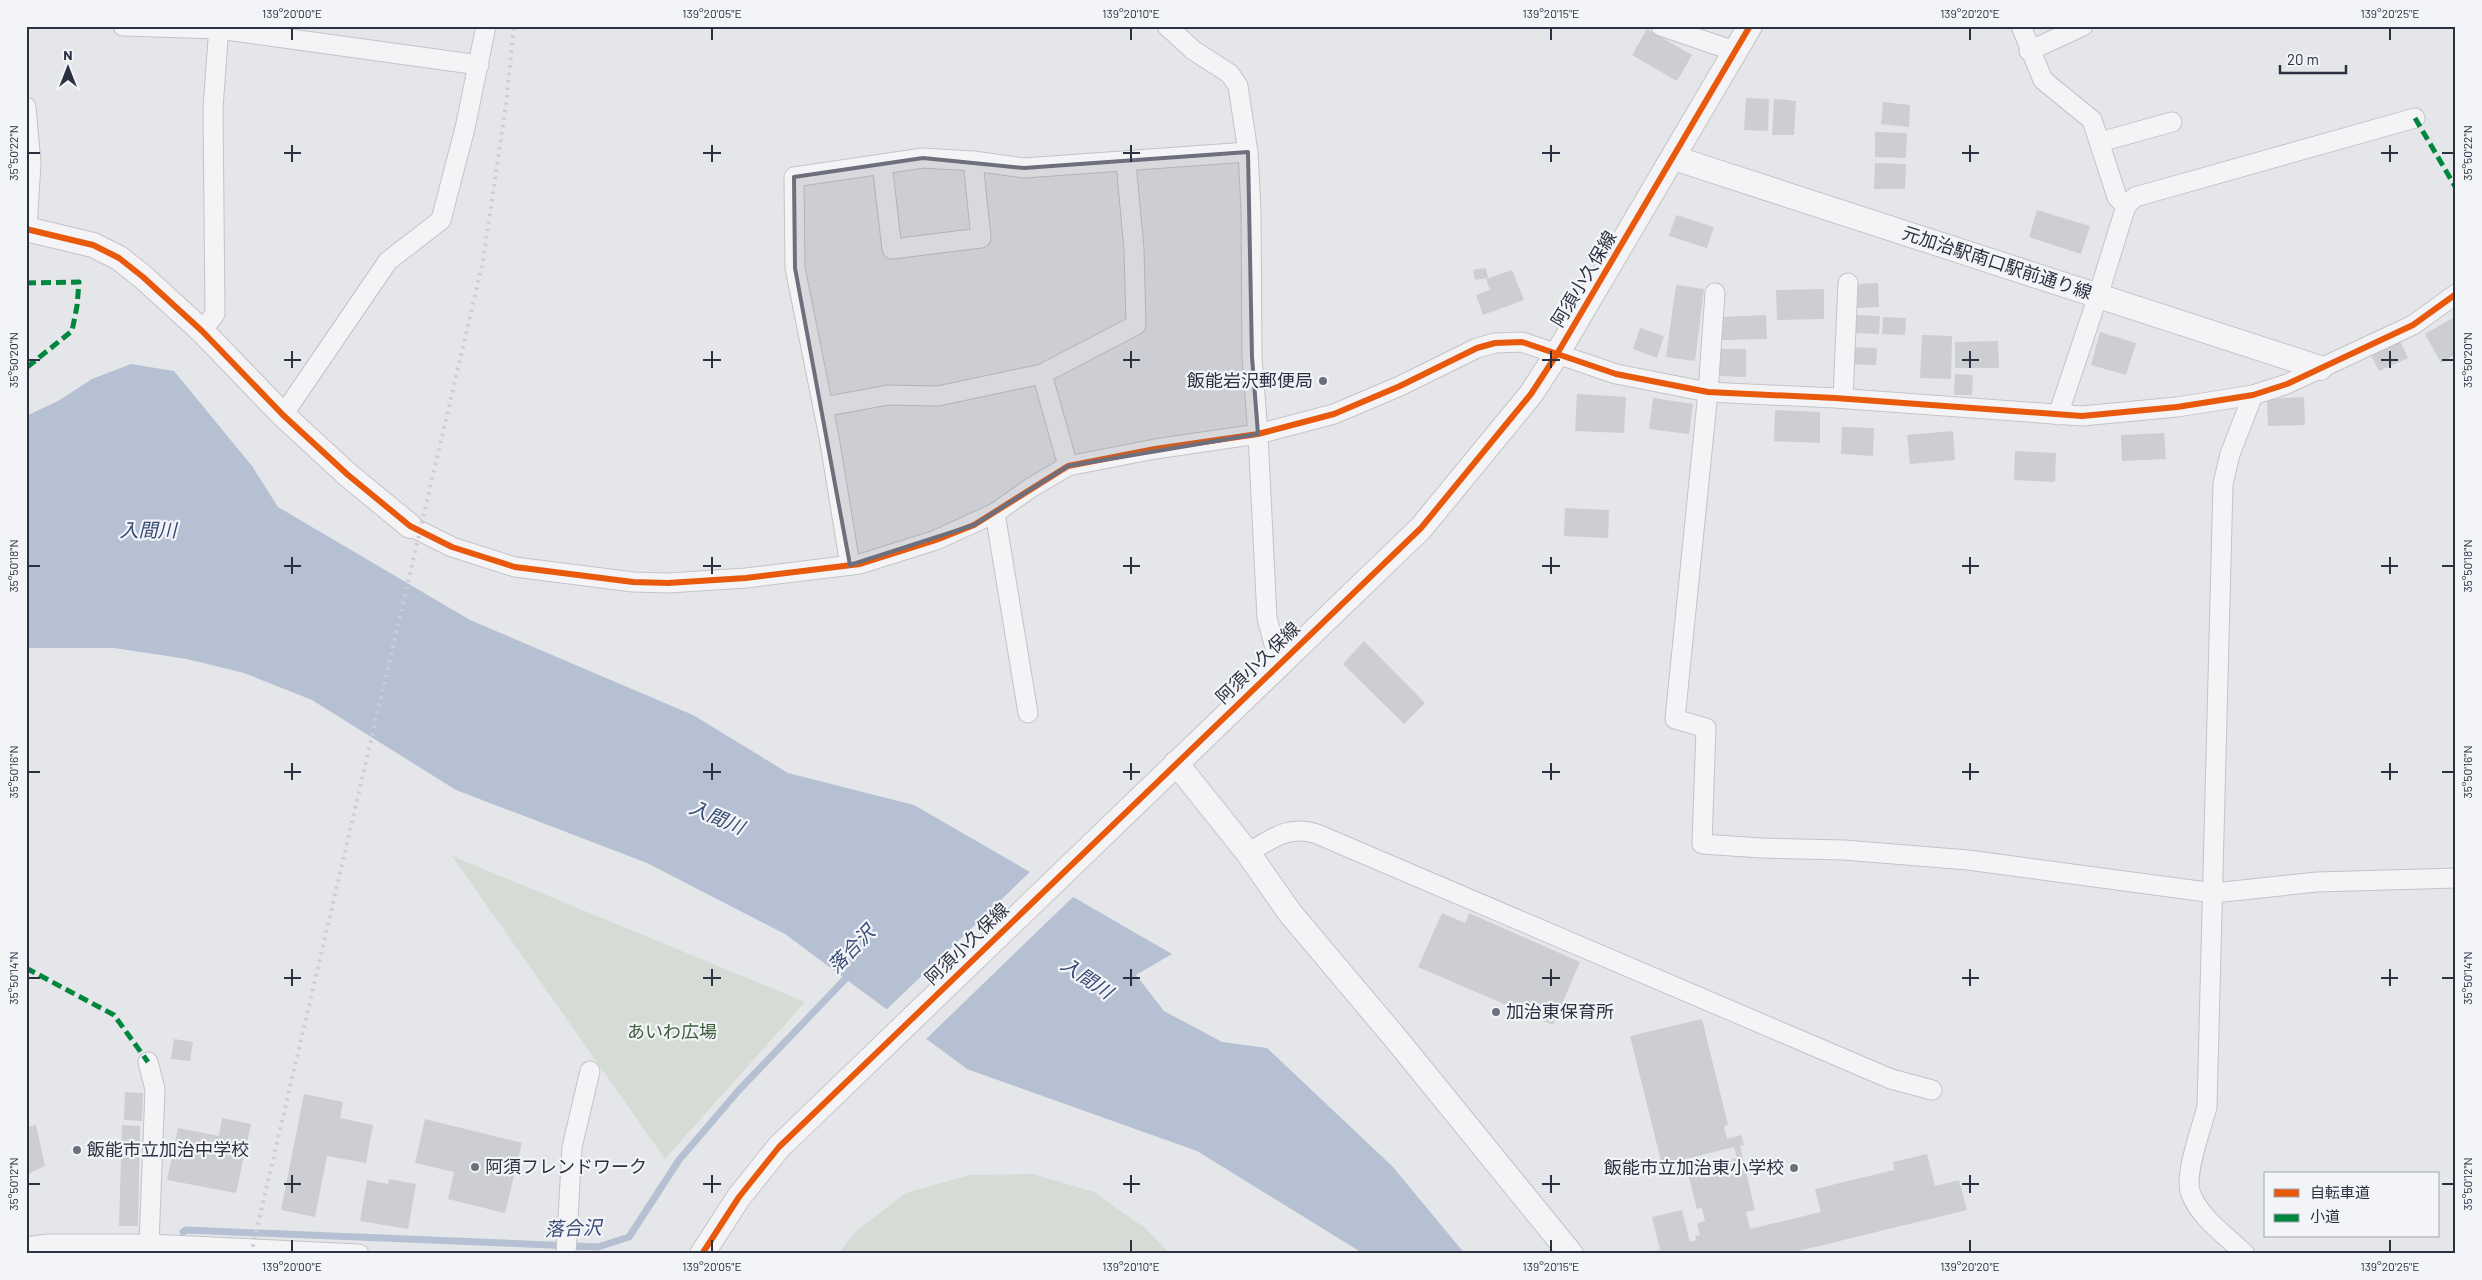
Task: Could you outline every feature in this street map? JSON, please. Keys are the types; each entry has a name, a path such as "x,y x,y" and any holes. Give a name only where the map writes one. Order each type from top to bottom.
{"street":[{"path":"123,26 219,28 479,65"},
{"path":"283,415 388,261 440,220 479,65 486,26"},
{"path":"1167,26 1194,50 1236,79 1248,152 1252,210 1252,356 1258,434 1267,618 1279,663"},
{"path":"1661,26 1736,52"},
{"name":"阿須小久保線","path":"702,1254 739,1197 779,1147 1421,528 1530,394 1557,354 1750,26"},
{"path":"2021,26 2043,80 2092,120 2117,197 2126,206"},
{"path":"2030,51 2082,26"},
{"path":"202,331 215,314 213,108 219,28"},
{"path":"26,108 31,163 26,229 93,244 120,258 202,331 283,415 348,475 410,526 452,547 515,567 633,582 746,578 850,565 936,540 995,513 1032,487 1068,466 1154,448 1258,434 1334,414 1400,386 1477,348 1495,343 1522,342 1616,374 1708,392 1843,398 2082,416 2177,407 2253,395 2287,384 2413,325 2456,294"},
{"path":"2058,415 2126,206 2135,197 2416,118"},
{"path":"2100,142 2172,122"},
{"path":"850,565 823,407 795,268 794,177 922,158 973,161 1024,168 1248,152"},
{"name":"元加治駅南口駅前通り線","path":"1674,158 2320,368"},
{"path":"882,164 892,249 980,238 973,161"},
{"path":"823,407 888,395 938,396 1042,374 1136,325 1134,249 1126,162"},
{"path":"1843,398 1848,283"},
{"path":"1715,293 1708,392 1675,719 1706,728 1702,844 1761,848 1844,850 1968,860 2214,893 2317,882 2456,878"},
{"path":"1042,374 1068,466"},
{"path":"2245,1254 2204,1215 2190,1193 2190,1173 2207,1107 2214,893 2223,484 2230,454 2253,395"},
{"path":"995,513 1028,713"},
{"path":"1176,763 1248,853 1290,913 1397,1040 1571,1254"},
{"path":"1248,853 1283,833 1302,829 1317,834 1891,1080 1932,1090"},
{"path":"148,1062 155,1090 149,1244"},
{"path":"566,1246 572,1147 590,1070"},
{"path":"26,1247 48,1244 149,1244 359,1254"}],"highlighted area":[{"path":"1248,152 1252,357 1258,434 1068,466 974,525 850,565 795,268 794,177 923,158 1024,168"}],"green space":[{"name":"あいわ広場","path":"452,856 805,1002 665,1159"},
{"path":"1033,1174 1094,1192 1146,1229 1170,1254 838,1254 857,1230 906,1193 969,1175"}],"water":[{"name":"入間川","path":"131,364 174,371 252,466 278,507 470,620 693,715 788,773 914,805 1172,954 1136,975 1164,1011 1222,1042 1267,1048 1393,1167 1465,1254 1364,1254 1197,1151 967,1069 785,934 647,863 456,790 312,700 244,673 187,659 114,648 26,648 26,416 58,401 92,379"}],"pier":[{"path":"1032,870 1075,895 925,1040 885,1011"}],"building":[{"path":"1647,29 1692,55 1677,81 1632,55"},
{"path":"1746,98 1769,99 1768,131 1744,130"},
{"path":"1774,99 1796,101 1794,135 1772,135"},
{"path":"1883,102 1910,105 1909,127 1881,124"},
{"path":"1875,132 1907,133 1906,158 1875,157"},
{"path":"1875,163 1906,164 1905,189 1874,189"},
{"path":"2037,210 2090,226 2081,254 2029,237"},
{"path":"1676,215 1714,227 1707,248 1669,236"},
{"path":"1486,268 1488,278 1475,280 1473,270"},
{"path":"1512,270 1524,300 1483,315 1476,295 1490,290 1486,279"},
{"path":"1878,283 1879,307 1857,308 1856,284"},
{"path":"1676,285 1704,289 1695,361 1666,357"},
{"path":"1824,289 1824,319 1777,320 1776,290"},
{"path":"1766,315 1767,339 1722,340 1721,317"},
{"path":"1855,315 1880,316 1879,334 1854,333"},
{"path":"2456,316 2456,354 2441,363 2425,334"},
{"path":"1883,317 1906,318 1905,335 1882,334"},
{"path":"1640,328 1664,336 1657,358 1633,349"},
{"path":"2100,332 2136,343 2126,375 2091,365"},
{"path":"1922,335 1952,336 1951,379 1920,378"},
{"path":"2399,339 2408,358 2379,371 2370,353"},
{"path":"1998,341 1999,368 1955,368 1955,342"},
{"path":"1849,347 1877,348 1876,365 1848,364"},
{"path":"1720,349 1746,349 1746,377 1720,376"},
{"path":"1955,374 1973,375 1972,395 1954,395"},
{"path":"1577,394 1626,397 1624,433 1575,431"},
{"path":"2304,397 2305,425 2268,426 2267,399"},
{"path":"1653,398 1693,404 1689,434 1649,429"},
{"path":"1775,410 1820,412 1820,443 1774,441"},
{"path":"1842,427 1874,428 1873,456 1841,454"},
{"path":"1953,431 1955,460 1910,464 1907,435"},
{"path":"2164,433 2166,459 2122,461 2121,435"},
{"path":"2015,451 2056,453 2055,482 2014,480"},
{"path":"1565,508 1609,510 1608,538 1564,536"},
{"path":"1364,641 1425,703 1404,724 1343,664"},
{"path":"1442,913 1465,923 1469,913 1580,962 1553,1025 1418,967"},
{"path":"1702,1019 1728,1125 1724,1126 1727,1139 1741,1135 1744,1145 1740,1146 1755,1210 1746,1212 1750,1229 1821,1212 1815,1189 1894,1170 1893,1162 1927,1154 1935,1186 1959,1180 1967,1210 1786,1254 1652,1254 1651,1252 1660,1250 1652,1217 1682,1210 1690,1242 1696,1240 1695,1236 1700,1235 1697,1223 1705,1221 1702,1208 1697,1209 1687,1170 1737,1158 1734,1147 1662,1165 1630,1036"},
{"path":"174,1039 193,1042 190,1061 171,1059"},
{"path":"125,1092 143,1093 142,1121 124,1120"},
{"path":"304,1094 343,1102 340,1118 373,1125 366,1163 327,1156 315,1217 281,1210"},
{"path":"222,1118 251,1124 236,1193 167,1180 178,1128 219,1136"},
{"name":"阿須フレンドワーク","path":"425,1119 522,1143 505,1213 448,1199 454,1172 415,1163"},
{"path":"36,1125 45,1166 26,1175 26,1127"},
{"path":"122,1125 140,1126 138,1226 119,1226"},
{"path":"389,1179 416,1184 408,1229 360,1221 367,1180 388,1184"}],"waterway":[{"name":"落合沢","path":"183,1232 186,1230 598,1247 629,1237 679,1160 739,1090 851,973"}],"railway":[{"path":"251,1254 483,261 506,104 514,26"}],"marked path":[{"path":"2415,118 2456,188"},
{"path":"26,283 79,282 72,331 26,368"},
{"path":"26,968 114,1015 148,1062"}],"cycle path":[{"path":"702,1254 739,1197 779,1147 1421,528 1531,394 1557,354 1750,26"},
{"path":"26,229 93,245 119,258 143,277 202,331 283,415 348,475 410,526 452,547 515,567 633,582 668,583 746,578 860,564 936,540 974,525 1068,466 1155,449 1258,434 1334,414 1400,386 1477,348 1495,343 1522,342 1616,374 1708,392 1835,398 2082,416 2177,407 2253,395 2287,384 2413,325 2456,294"}],"place":[{"name":"飯能岩沢郵便局","path":"1323,381"},
{"name":"加治東保育所","path":"1496,1012"},
{"name":"飯能市立加治中学校","path":"77,1150"},
{"name":"阿須フレンドワーク","path":"475,1167"},
{"name":"飯能市立加治東小学校","path":"1794,1168"}]}
